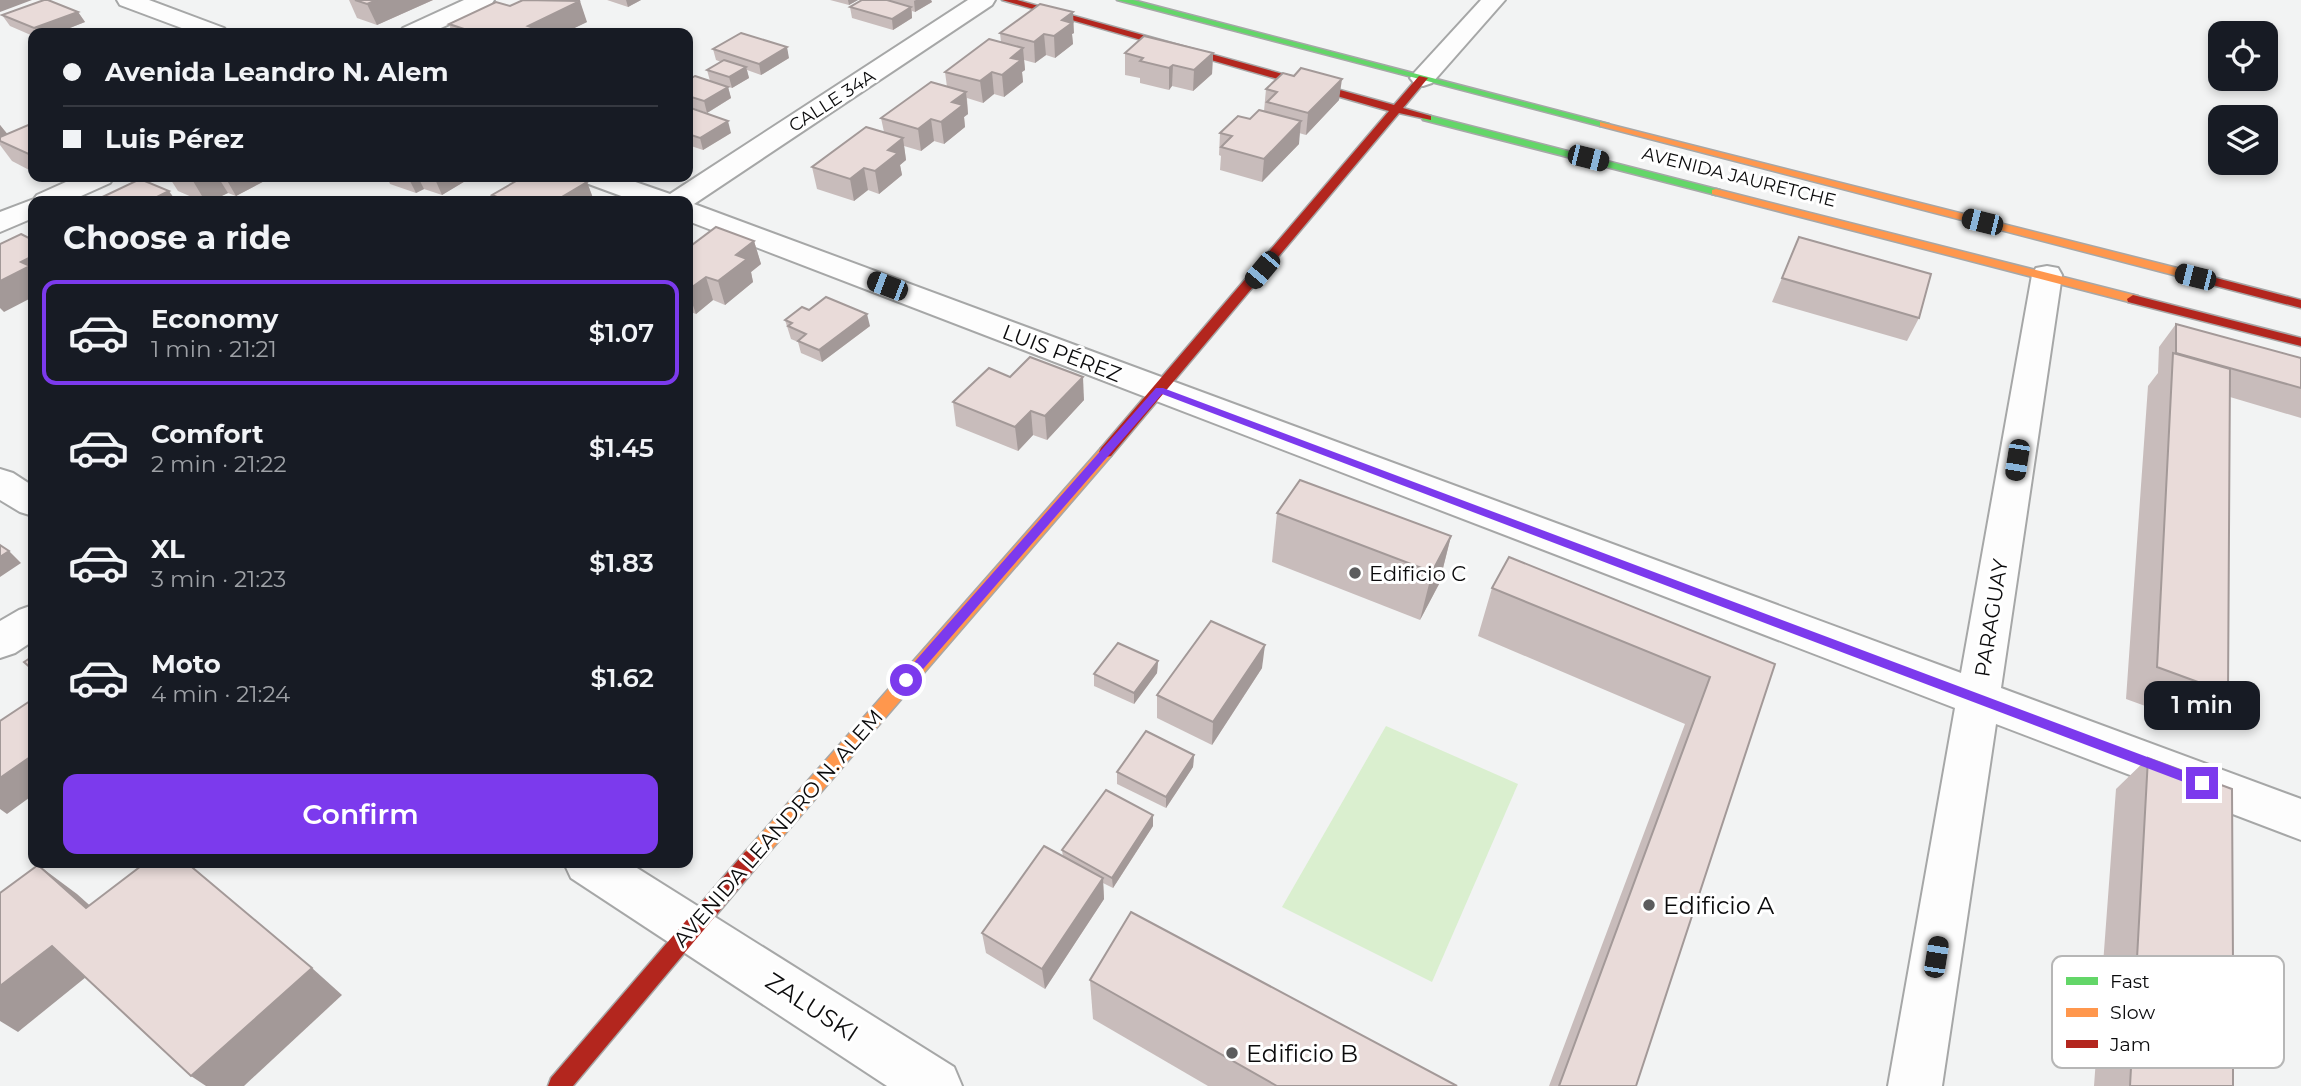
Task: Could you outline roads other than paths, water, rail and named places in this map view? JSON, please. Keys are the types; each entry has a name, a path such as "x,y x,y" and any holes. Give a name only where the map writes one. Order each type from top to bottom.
{"main road":[{"name":"AVENIDA JAURETCHE","path":"1007,0 1398,110 2301,342"},
{"name":"AVENIDA JAURETCHE","path":"1122,0 1418,86 2301,304"},
{"name":"AVENIDA LEANDRO N. ALEM","path":"559,1086 690,929 1160,390 1418,86"}],"street":[{"path":"128,0 203,28"},
{"path":"422,28 483,0"},
{"name":"CALLE 34A","path":"687,196 984,0"},
{"name":"AVENIDA LEANDRO N. ALEM","path":"1418,86 1494,0"},
{"path":"58,196 89,182"},
{"path":"610,182 648,196"},
{"path":"0,223 28,210"},
{"name":"LUIS PÉREZ","path":"693,213 2301,820"},
{"name":"PARAGUAY","path":"1915,1086 2047,275"},
{"path":"0,482 28,500"},
{"path":"0,642 28,624"},
{"name":"ZALUSKI","path":"596,868 935,1086"}],"place":[{"name":"Edificio C","path":"1355,573"},
{"name":"Edificio A","path":"1649,905"},
{"name":"Edificio B","path":"1232,1053"}]}
